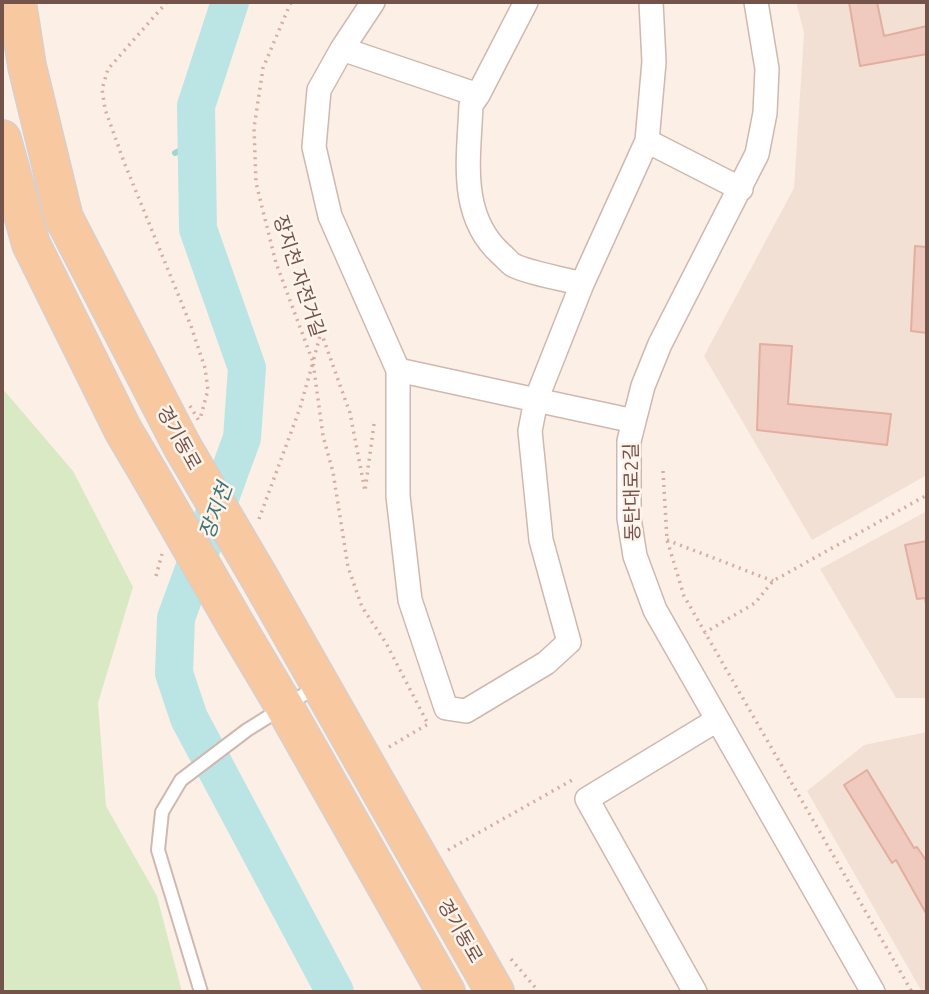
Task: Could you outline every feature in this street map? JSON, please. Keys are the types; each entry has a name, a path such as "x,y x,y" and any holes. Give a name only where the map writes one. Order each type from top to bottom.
{"main road":[{"name":"경기동로","path":"17,2 27,66 64,218 189,438 259,577 495,992"},
{"path":"2,139 8,186 31,244 117,417 446,992"}],"street":[{"path":"373,2 319,90 314,147 330,216 398,370 398,496 410,600 446,708 466,711 546,663 569,642 541,540 530,431 536,400 582,284 648,141 654,62 651,2"},
{"path":"526,2 471,105 468,185 472,208 481,230 513,265 582,284"},
{"name":"동탄대로2길","path":"756,2 766,69 765,113 757,155 660,344 643,386 629,441 629,518 635,556 655,610 873,992"},
{"path":"342,49 478,95"},
{"path":"648,141 741,189"},
{"path":"398,370 634,421"},
{"path":"695,992 587,799 718,720"}],"lane":[{"path":"201,992 158,850 162,812 181,780 247,730 320,684"}],"path":[{"path":"167,2 108,69 102,89 105,109 124,162 191,326 205,368 208,390 189,438"},
{"name":"장지천 자전거길","path":"256,527 300,408 313,362 276,263 256,183 254,128 263,68 292,2"},
{"path":"376,412 365,491 350,414 321,332 313,362 323,436 333,472 348,567 362,607 386,643 428,724 389,747"},
{"path":"183,395 190,407"},
{"path":"663,471 667,540 684,596 912,992"},
{"path":"704,633 755,603 773,581 927,495"},
{"path":"667,540 773,581"},
{"path":"156,576 163,550"},
{"path":"448,850 575,779 587,799"}],"shaded area":[{"path":"796,2 927,2 927,475 812,540 704,356 794,188 804,33"},
{"path":"927,511 927,698 896,698 820,569"},
{"path":"927,732 927,992 922,992 807,791 864,745"}],"green space":[{"path":"2,388 73,471 133,587 98,703 106,806 157,896 182,992 2,992"}],"building":[{"path":"849,2 877,2 884,36 927,26 927,54 860,66"},
{"path":"915,246 927,247 927,333 911,331"},
{"path":"760,344 792,346 788,404 891,414 887,445 757,430"},
{"path":"927,541 927,611 925,598 917,599 905,545"},
{"path":"867,770 914,848 917,847 927,862 927,915 896,860 892,863 844,785"}],"waterway":[{"name":"장지천","path":"230,2 196,106 198,229 247,368 242,438 176,618 174,673 189,718 335,992"},
{"path":"175,153 197,142"}]}
